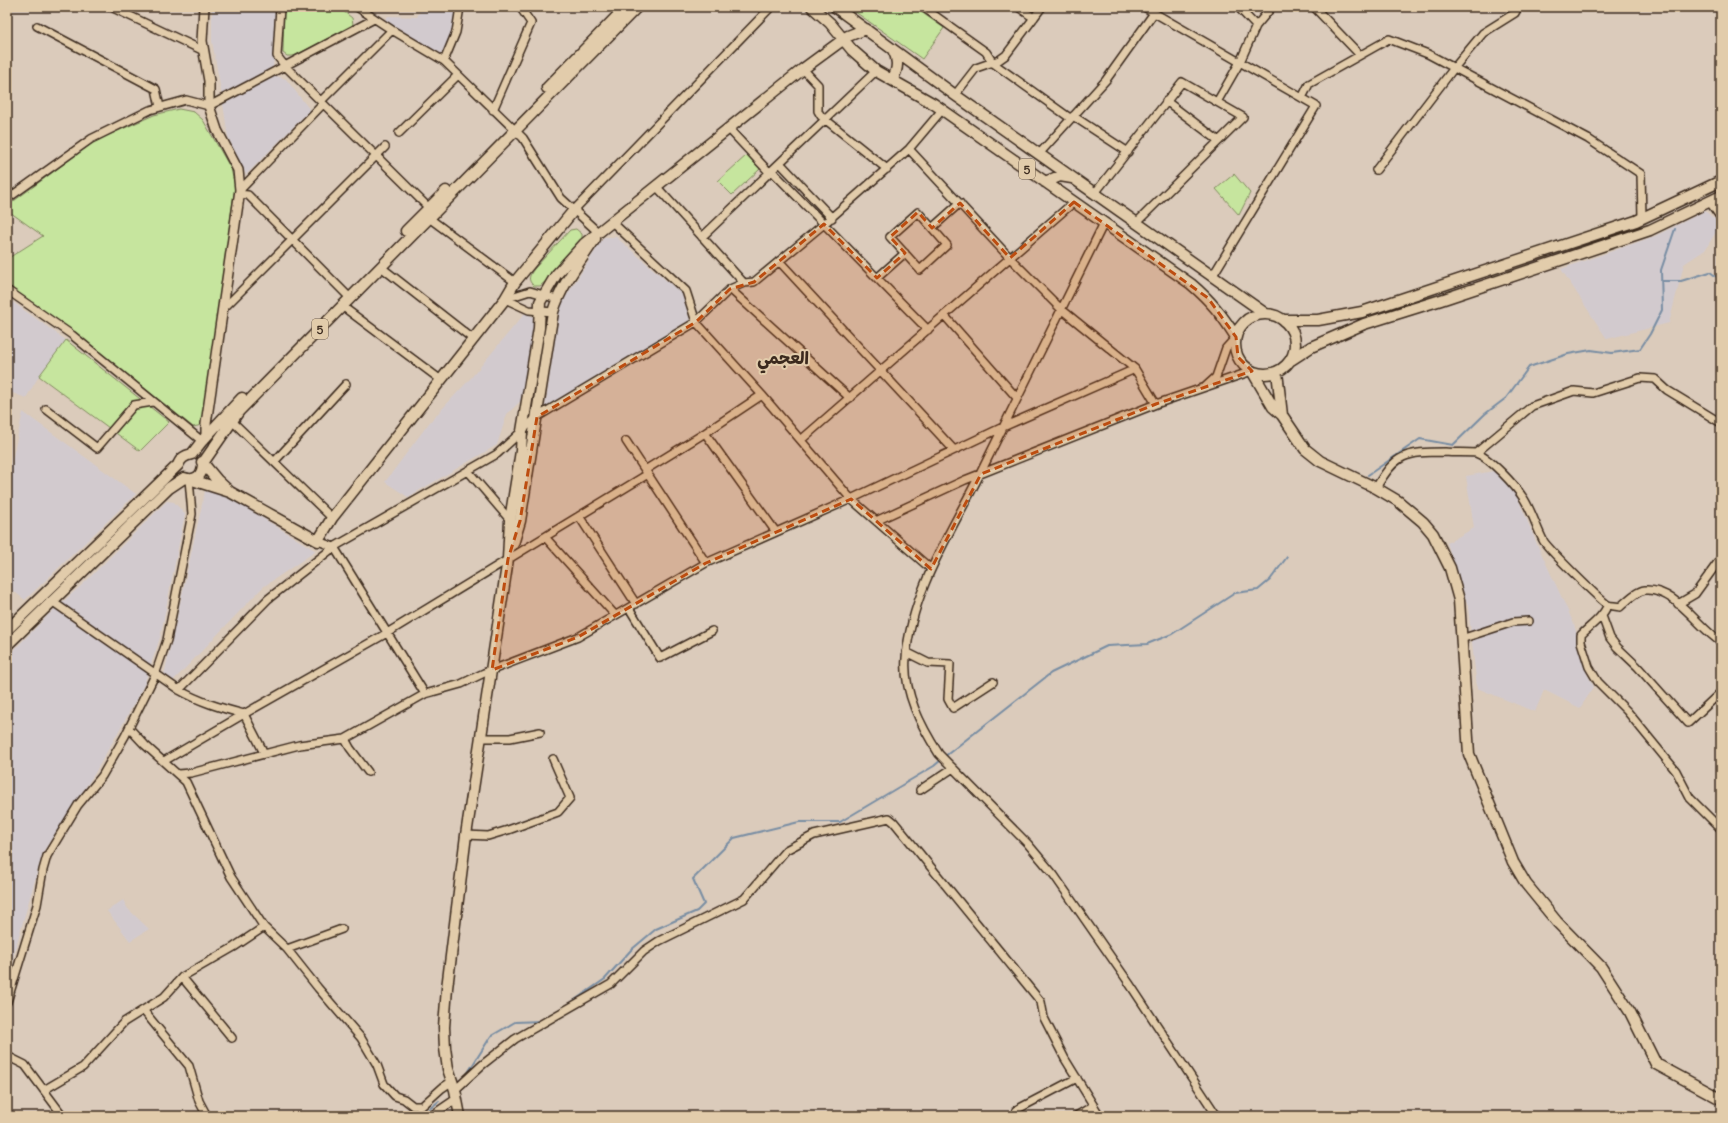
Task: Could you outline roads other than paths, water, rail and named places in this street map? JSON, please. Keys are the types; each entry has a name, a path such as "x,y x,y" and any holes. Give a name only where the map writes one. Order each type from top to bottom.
{"main road":[{"name":"5","path":"7,645 169,488 186,479 195,479 200,476 203,470 203,463 239,411 342,306 348,296 381,267 429,218 626,7"},
{"name":"5","path":"7,630 178,465 180,460 185,456 192,454 204,439 348,296 429,208 637,7"},
{"name":"5","path":"812,7 830,23 842,40 876,71 916,92 1191,284 1208,298 1221,314 1236,337"},
{"name":"5","path":"835,7 955,95 1266,314"},
{"path":"460,1116 445,1048 444,1027 447,988 466,835 508,559 510,520 522,431 539,328 540,302 556,275 584,244 802,69 842,40 854,33 866,29"},
{"path":"892,80 897,67 893,49"},
{"path":"1045,182 1060,176 1075,180"},
{"path":"1283,320 1318,320 1362,312 1642,218 1721,181"},
{"path":"1291,360 1295,350 1295,338 1291,328 1283,320 1266,314 1256,316 1247,321 1240,328 1236,337 1235,347 1238,357 1244,365 1252,371 1264,374 1277,372 1285,367 1291,360 1311,347 1364,324 1650,230 1721,196"},
{"path":"178,465 179,472 186,479 230,492 318,541 332,518 474,339 505,299 515,282 574,210"},
{"path":"508,559 520,521 553,312 557,299 599,233"},
{"path":"1252,371 1273,407 1282,415 1305,449 1320,461 1376,488 1411,511 1433,534 1450,568 1459,600 1469,754 1513,862 1526,884 1557,922 1601,967 1630,1012 1656,1064 1721,1099"},
{"path":"1277,372 1282,415"},
{"path":"192,454 197,456 217,480 230,492"}],"street":[{"path":"110,7 204,51"},
{"path":"7,290 72,335 153,402 204,439 239,192 238,170 217,130 209,106 210,81 202,41 204,7"},
{"path":"280,7 277,56 284,66 429,208"},
{"path":"357,7 374,19 444,61 523,138 561,198 599,233"},
{"path":"444,61 456,32 460,7"},
{"path":"493,110 531,23 520,7"},
{"path":"574,210 771,7"},
{"path":"1018,7 1034,18"},
{"path":"955,95 976,68 993,63 1006,55 1042,7"},
{"path":"1144,7 1316,106 1212,277"},
{"path":"1238,7 1256,26"},
{"path":"1216,102 1240,62 1256,26 1272,7"},
{"path":"1314,7 1360,55"},
{"path":"1376,170 1454,68 1483,33 1515,13 1518,7"},
{"path":"926,8 986,52 993,63 1072,117 1128,152"},
{"path":"1038,154 1106,80 1154,13"},
{"path":"7,199 91,139 150,110 186,100 209,106 374,19"},
{"path":"37,26 156,89 160,107"},
{"path":"239,192 323,104 322,100 392,30"},
{"path":"1302,98 1309,84 1389,39 1428,54 1588,139 1641,174 1642,218"},
{"path":"802,69 818,85 818,111 820,116 887,169"},
{"path":"702,237 876,71"},
{"path":"399,133 458,75"},
{"path":"1096,194 1182,82 1243,117 1136,223"},
{"path":"1166,102 1218,141"},
{"path":"179,690 268,600 334,547 497,454 537,417 696,322 730,289 744,283 754,282 832,218 909,149 942,110"},
{"path":"729,129 928,330"},
{"path":"223,309 385,147"},
{"path":"909,149 1010,258 1061,309 1135,369 1156,404"},
{"path":"780,163 832,218"},
{"path":"656,186 744,283"},
{"path":"239,192 248,195 348,296"},
{"path":"1709,201 1721,218"},
{"path":"801,440 1074,202"},
{"path":"932,228 960,204"},
{"path":"918,212 947,245 920,270 905,253 890,237 918,212"},
{"path":"429,218 515,282"},
{"path":"612,222 686,291 696,322 762,395 851,498 931,570"},
{"path":"1104,223 931,570 921,594 909,632 906,652 908,683 914,708 927,736 938,754 1028,844 1054,876 1129,983 1217,1116"},
{"path":"877,278 905,253"},
{"path":"779,262 954,450"},
{"path":"381,267 474,339"},
{"path":"730,289 850,398"},
{"path":"505,299 530,292 544,294 557,299"},
{"path":"505,299 529,310 553,312"},
{"path":"342,306 441,380"},
{"path":"944,316 1017,398"},
{"path":"1203,389 1216,377 1226,348 1236,337"},
{"path":"178,774 191,773 298,745 345,738 425,694 461,684 492,670 578,637 706,563 851,498 1003,427 1135,369"},
{"path":"876,521 980,474 1156,404 1252,371"},
{"path":"1476,452 1532,406 1574,391 1593,393 1640,378 1655,379 1667,390 1721,423"},
{"path":"274,462 346,384"},
{"path":"164,761 387,633 545,537 762,395"},
{"path":"46,409 97,448 134,405 153,402"},
{"path":"232,421 332,518"},
{"path":"705,433 776,532"},
{"path":"626,441 706,563"},
{"path":"1376,488 1391,466 1402,458 1413,453 1476,452 1484,455 1523,498 1540,530 1543,541 1590,589 1608,605 1620,607 1632,596 1645,590 1662,593 1690,613 1713,637 1721,642"},
{"path":"468,471 510,520"},
{"path":"7,1002 37,905 47,856 78,805 102,776 129,728 154,675 167,640 192,514 186,479"},
{"path":"579,516 633,606 660,658 712,631"},
{"path":"545,537 615,615"},
{"path":"318,541 334,547 425,694"},
{"path":"1678,604 1695,594 1721,558"},
{"path":"53,602 154,675 179,690 198,700 244,714 264,753"},
{"path":"1608,605 1602,616 1591,624 1581,635 1581,642 1589,667 1598,682 1628,711 1676,771 1690,798 1721,830"},
{"path":"1602,616 1610,638 1617,647 1638,666 1688,723 1721,692"},
{"path":"1461,639 1513,622 1529,621"},
{"path":"906,652 928,663 950,664 948,699 954,708 993,682"},
{"path":"129,728 145,745 186,782 231,877 264,927 287,949 361,1038 377,1065 384,1084 395,1096 404,1098 413,1106 422,1106 454,1090"},
{"path":"481,738 510,738 540,732"},
{"path":"345,738 350,748 368,772"},
{"path":"466,835 488,836 558,812 570,798 553,759"},
{"path":"920,790 953,768"},
{"path":"431,1116 454,1090 482,1065 515,1039 610,984 644,951 659,940 744,899 786,850 814,835 891,815 899,828 1041,1002 1044,1018 1100,1116"},
{"path":"44,1090 83,1067 124,1022 164,997 182,977 234,947 264,927"},
{"path":"287,949 342,929"},
{"path":"182,977 232,1038"},
{"path":"143,1010 190,1066 199,1101 207,1116"},
{"path":"7,1056 24,1065 63,1116"},
{"path":"1019,1116 1016,1110 1077,1078"},
{"path":"1076,1116 1093,1106"}],"waterway":[{"path":"1368,475 1420,439 1453,445 1485,414 1506,398 1529,367 1568,354 1591,350 1612,353 1640,349 1650,334 1662,310 1661,270 1675,229"},
{"path":"1661,281 1681,281 1710,272 1721,280"},
{"path":"944,757 1051,673 1107,646 1147,644 1172,634 1235,593 1258,590 1270,580 1287,557"},
{"path":"569,1004 605,979 631,950 656,929 697,911 704,904 693,879 734,838 799,822 840,822 934,766 941,760"},
{"path":"467,1074 491,1036 515,1022 542,1021"},
{"path":"421,1116 439,1101"}],"district":[{"name":"العجمي","path":"783,358"}]}
